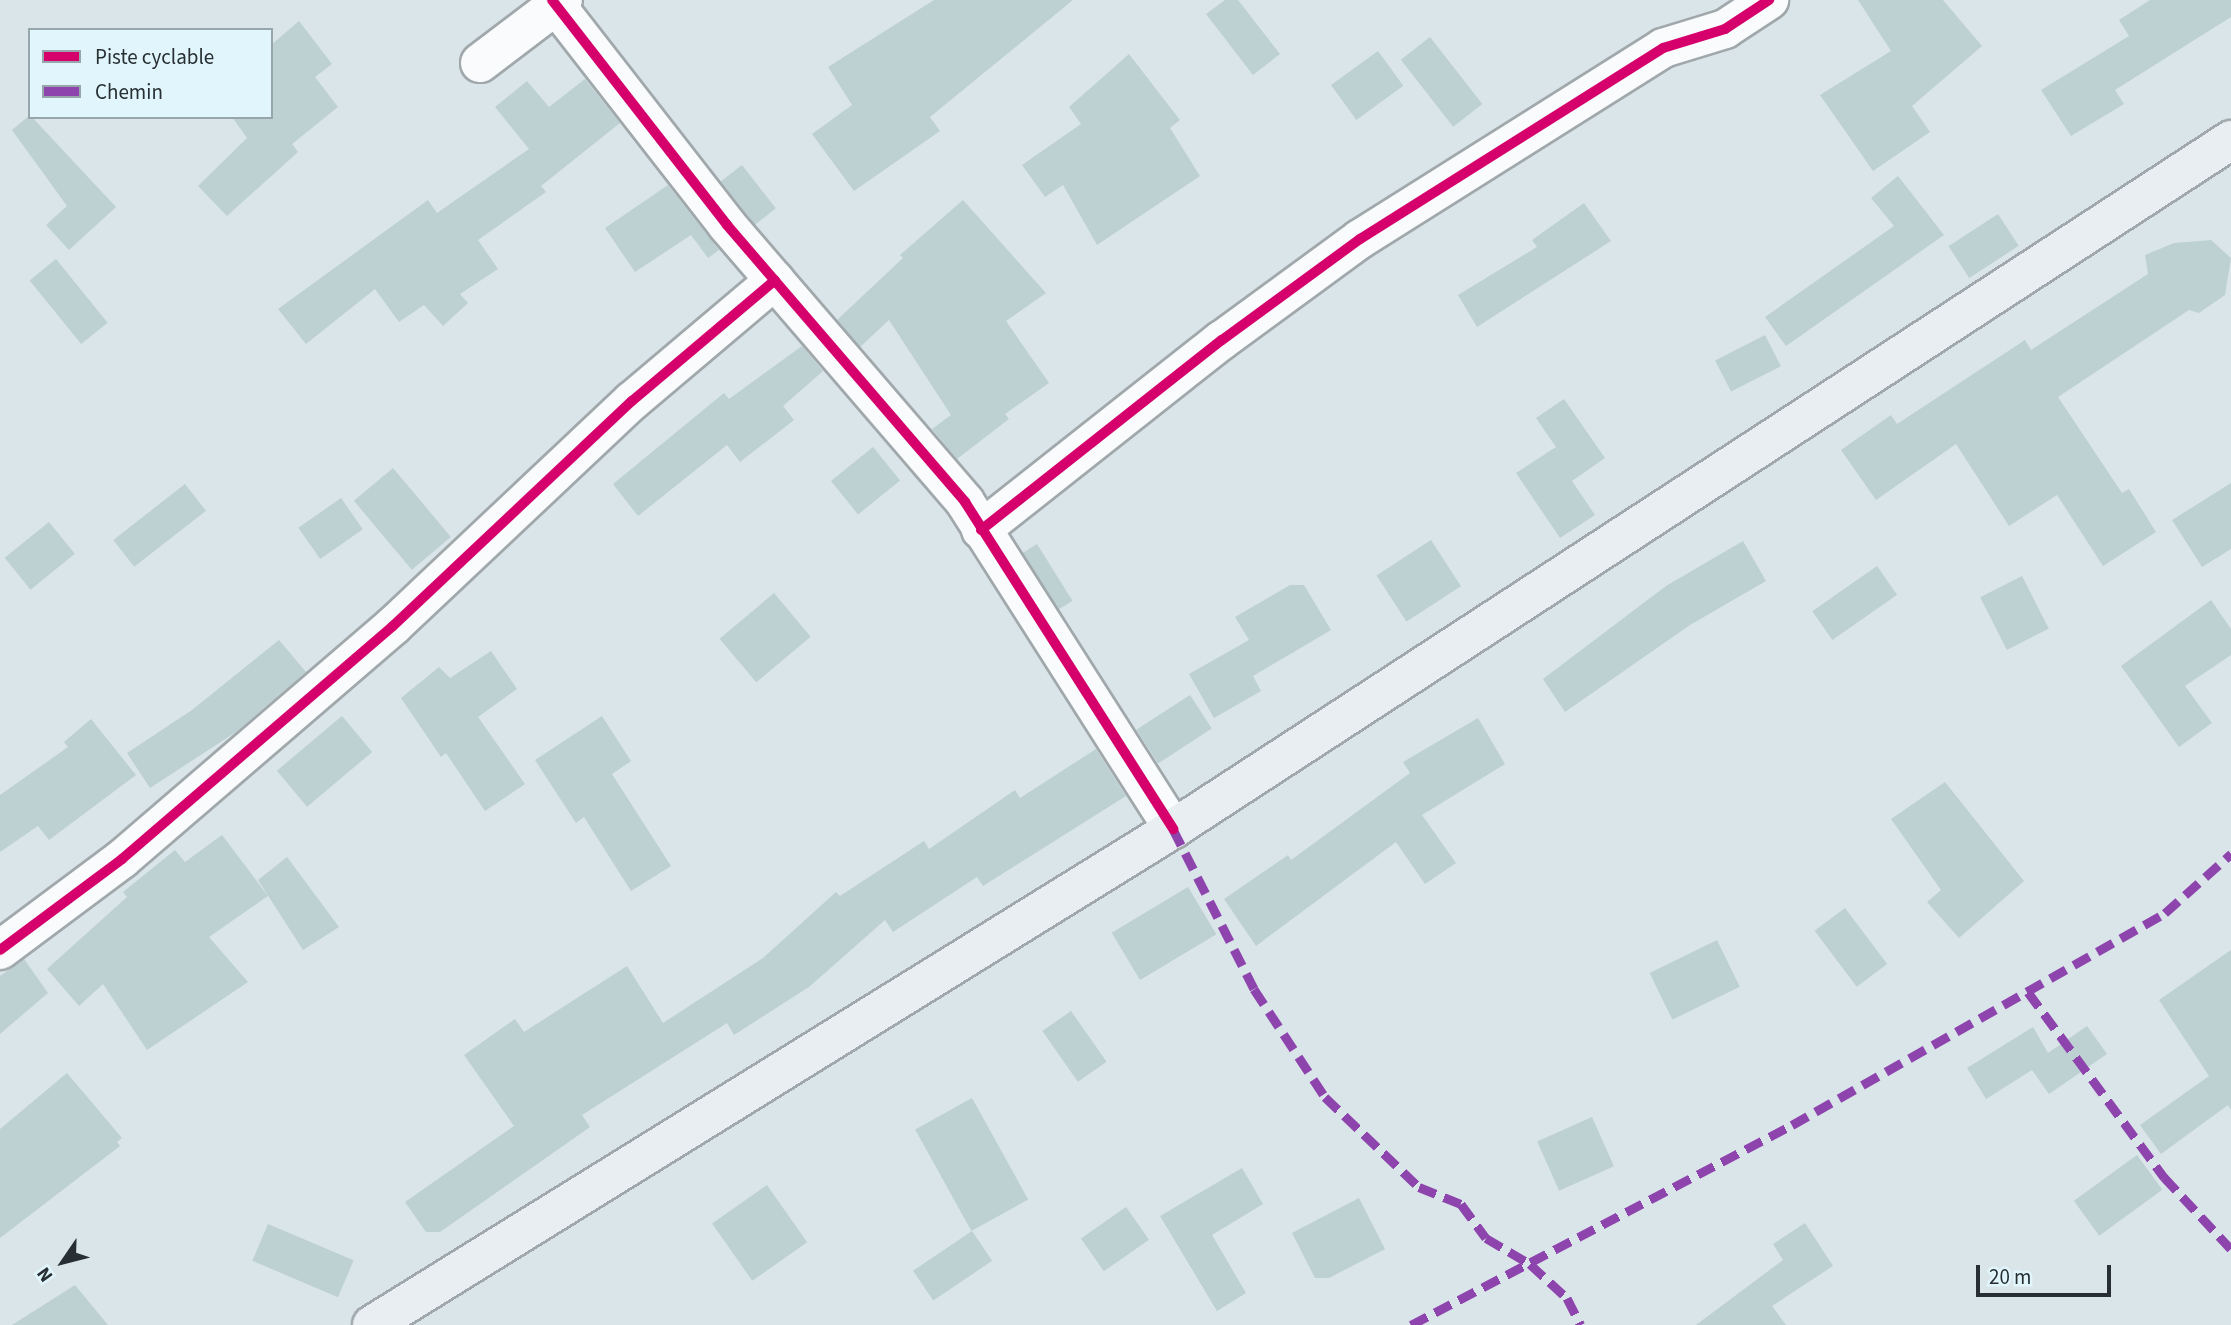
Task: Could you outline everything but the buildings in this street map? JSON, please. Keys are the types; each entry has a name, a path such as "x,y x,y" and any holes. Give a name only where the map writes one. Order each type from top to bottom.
{"main road":[{"path":"372,1325 1173,829 2231,140"}],"street":[{"path":"981,530 1222,340 1360,239 1663,48 1725,29 1769,0"},
{"path":"480,63 557,2 775,280 965,502 1173,829"},
{"path":"0,950 122,859 393,626 632,401 775,280"}],"marked path":[{"path":"1173,829 1254,989 1325,1097 1419,1187 1461,1204 1486,1238 1530,1264 1567,1298 1581,1325"},
{"path":"1411,1325 1792,1125 2165,913 2231,854"},
{"path":"2028,992 2164,1177 2231,1249"}],"cycle path":[{"path":"552,0 727,225 965,502 1173,829"},
{"path":"981,530 1222,340 1360,239 1663,48 1725,29 1769,0"},
{"path":"0,950 122,859 393,626 632,401 775,280"}]}
